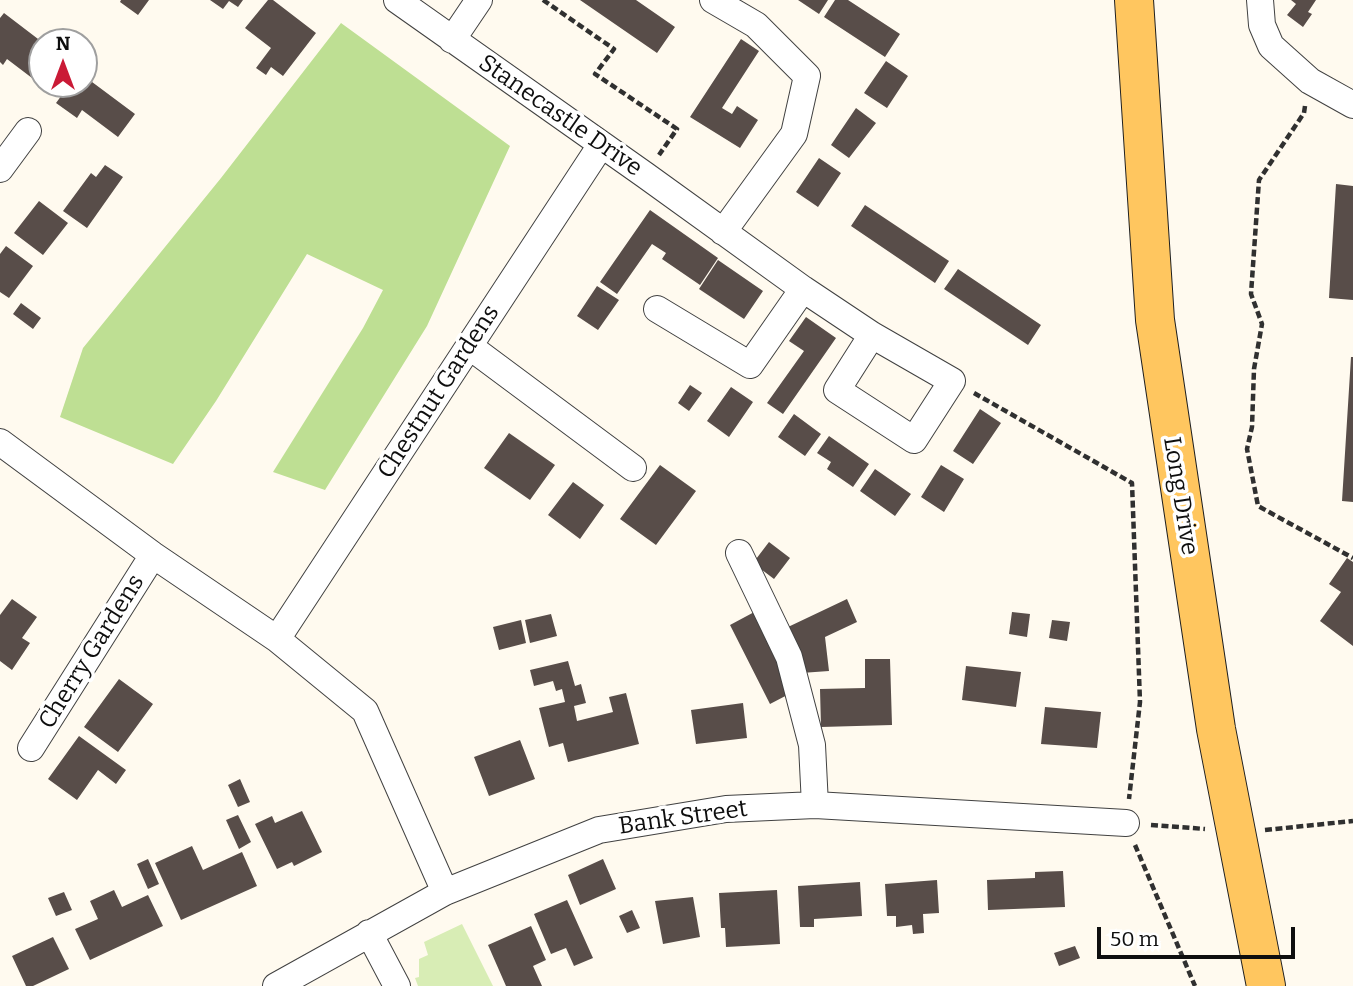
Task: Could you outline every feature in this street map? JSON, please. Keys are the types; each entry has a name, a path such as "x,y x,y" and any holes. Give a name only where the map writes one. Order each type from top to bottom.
{"main road":[{"name":"Long Drive","path":"1134,0 1155,320 1174,463 1216,729 1266,986"}],"street":[{"name":"Stanecastle Drive","path":"397,0 803,289 872,335 951,381"},
{"path":"452,40 479,0"},
{"path":"713,0 756,25 807,76 794,134 723,232"},
{"path":"1261,0 1262,25 1271,46 1310,81 1353,105"},
{"path":"0,169 28,131"},
{"name":"Chestnut Gardens","path":"277,639 601,145"},
{"path":"657,309 750,365 803,289"},
{"path":"872,335 837,390 914,440 951,381"},
{"path":"469,346 633,468"},
{"path":"0,442 153,555 277,639 366,711 445,892"},
{"path":"739,553 789,657 812,745 815,805"},
{"name":"Cherry Gardens","path":"31,748 153,555"},
{"name":"Bank Street","path":"276,986 445,892 599,830 726,809 815,805 1126,822"},
{"path":"369,933 397,986"}],"path":[{"path":"543,0 614,49 595,74 677,129 645,175"},
{"path":"1310,81 1304,113 1259,180 1251,294 1262,324 1254,369 1252,427 1247,449 1258,506 1353,558"},
{"path":"951,381 1132,483 1140,702 1126,822 1150,886 1195,986"},
{"path":"1258,831 1353,821"},
{"path":"1126,822 1216,830"}],"green space":[{"path":"341,23 510,146 427,326 325,490 273,472 363,328 383,290 307,254 216,401 173,464 60,417 83,348 221,178"},
{"path":"462,924 493,986 418,986 415,978 419,977 419,959 428,955 424,942"}],"building":[{"path":"149,0 138,15 120,2"},
{"path":"210,0 243,0 238,7 229,1 223,9"},
{"path":"268,0 273,0 316,33 283,76 271,67 266,75 256,68 271,48 245,28"},
{"path":"580,0 636,0 675,27 657,53"},
{"path":"798,0 828,0 819,14"},
{"path":"835,0 848,0 900,34 885,57 824,17"},
{"path":"1291,0 1316,0 1308,12 1312,14 1303,27 1287,15 1296,4"},
{"path":"4,13 28,31 28,75 7,59 3,65 0,62 0,18"},
{"path":"741,39 759,51 722,108 732,114 737,106 758,120 740,148 690,117"},
{"path":"886,61 908,76 887,108 864,93"},
{"path":"98,86 135,114 118,137 82,110 77,118 56,103 60,98 98,98"},
{"path":"856,108 876,123 849,158 831,145"},
{"path":"819,158 841,173 818,207 796,192"},
{"path":"105,165 123,177 87,228 63,211 91,173 96,177"},
{"path":"1336,184 1353,186 1353,300 1329,298"},
{"path":"39,201 68,223 43,255 14,233"},
{"path":"865,205 949,261 935,283 851,226"},
{"path":"650,210 718,258 700,285 662,259 666,253 652,244 617,294 600,282"},
{"path":"6,246 33,266 9,298 0,292 0,254"},
{"path":"718,260 763,291 744,319 699,289"},
{"path":"958,269 1041,325 1028,345 944,289"},
{"path":"597,286 619,300 598,330 577,316"},
{"path":"21,303 41,318 33,329 13,314"},
{"path":"806,317 836,338 783,414 767,403 804,351 789,341"},
{"path":"1353,357 1353,502 1342,501"},
{"path":"690,385 702,393 689,411 678,403"},
{"path":"731,387 753,402 729,437 707,421"},
{"path":"980,409 1001,423 973,464 953,451"},
{"path":"794,414 821,434 805,456 778,437"},
{"path":"509,433 555,465 530,500 484,468"},
{"path":"829,436 869,464 853,487 827,469 831,462 817,453"},
{"path":"660,465 696,491 656,545 620,519"},
{"path":"941,465 964,479 944,512 921,497"},
{"path":"875,469 911,494 895,516 860,491"},
{"path":"573,482 604,505 580,539 548,515"},
{"path":"769,542 790,558 774,579 753,563"},
{"path":"1347,558 1353,562 1353,646 1320,621 1341,592 1329,584"},
{"path":"12,599 37,617 22,638 30,643 12,670 0,661 0,615"},
{"path":"847,599 857,622 825,637 829,671 801,673 788,627"},
{"path":"758,610 793,692 770,704 730,625"},
{"path":"1012,612 1030,614 1027,637 1009,634"},
{"path":"551,614 557,636 530,643 525,620"},
{"path":"521,620 526,643 499,650 493,627"},
{"path":"1052,620 1070,622 1067,641 1049,638"},
{"path":"865,659 890,659 892,725 821,727 820,689 865,688"},
{"path":"568,661 575,686 581,684 586,703 574,706 577,721 613,712 609,697 626,693 639,744 568,762 563,743 549,747 539,708 565,702 562,689 556,691 553,681 534,686 530,670"},
{"path":"966,666 1021,672 1016,707 962,700"},
{"path":"119,679 153,704 118,752 84,727"},
{"path":"743,703 747,738 696,744 691,710"},
{"path":"1045,707 1101,712 1097,748 1041,744"},
{"path":"79,736 126,770 116,784 98,770 77,800 48,779"},
{"path":"520,740 535,779 489,796 474,757"},
{"path":"240,779 250,802 238,807 228,785"},
{"path":"302,811 322,852 294,866 292,862 277,869 255,824 272,816 275,823"},
{"path":"238,815 251,842 239,849 226,820"},
{"path":"192,846 203,870 242,852 257,886 181,920 155,863"},
{"path":"148,859 159,884 148,889 137,864"},
{"path":"603,859 616,889 580,905 568,875"},
{"path":"1063,871 1065,907 988,910 987,880 1035,878 1035,872"},
{"path":"937,880 939,913 923,914 924,933 913,934 912,925 896,927 896,916 887,916 885,884"},
{"path":"860,882 862,916 814,919 814,927 800,927 798,886"},
{"path":"114,890 122,907 148,895 163,926 90,960 75,929 98,919 90,901"},
{"path":"777,890 780,944 726,947 725,928 721,928 719,893"},
{"path":"64,892 72,910 56,916 48,898"},
{"path":"693,897 700,937 663,944 655,901"},
{"path":"567,900 593,958 574,966 566,948 551,954 534,914"},
{"path":"632,910 640,928 627,933 619,916"},
{"path":"531,926 546,960 533,966 542,986 506,986 488,945"},
{"path":"53,937 69,969 33,986 26,986 12,956"},
{"path":"1075,946 1080,958 1059,966 1054,953"}]}
